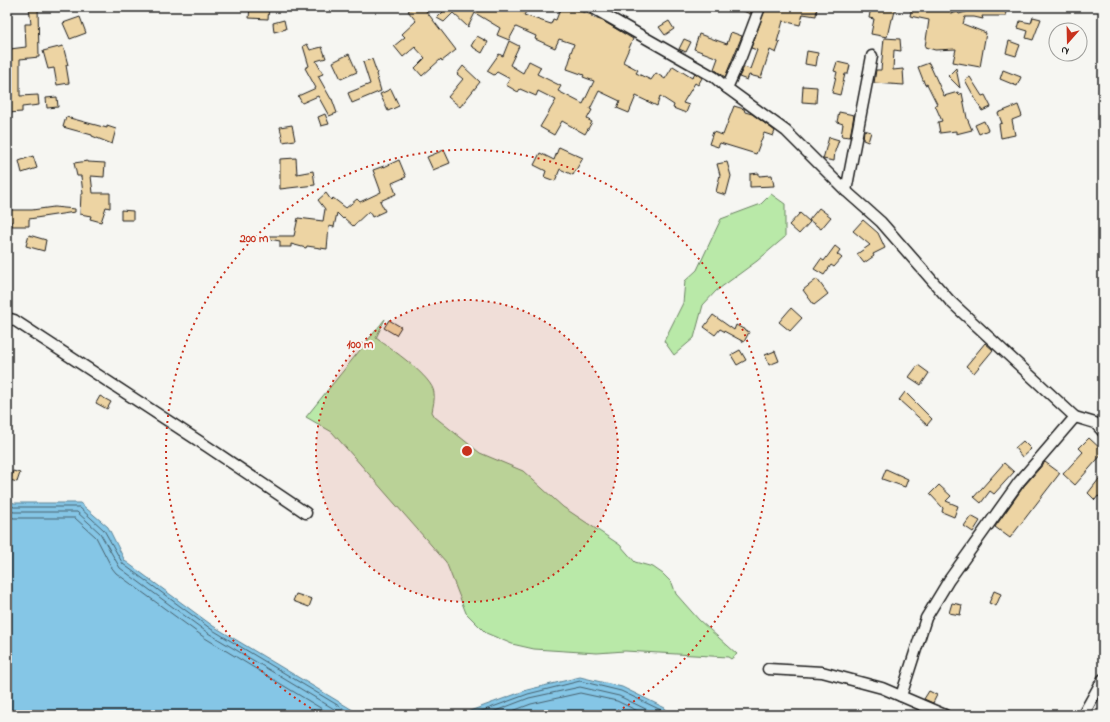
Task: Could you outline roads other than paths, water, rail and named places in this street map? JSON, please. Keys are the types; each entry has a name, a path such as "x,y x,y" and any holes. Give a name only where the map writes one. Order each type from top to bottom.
{"street":[{"path":"591,7 714,77 786,131 846,191 881,222 950,301 1075,417 1095,423 1103,432"},
{"path":"727,88 741,57 760,7"},
{"path":"846,191 872,56"},
{"path":"7,318 21,324 306,513"},
{"path":"901,696 926,618 949,580 1019,482 1075,417"},
{"path":"768,669 822,672 882,688 945,715"},
{"path":"1083,715 1103,679"}],"water":[{"path":"7,500 14,503 80,503 108,527 125,561 213,626 361,715 7,715"},
{"path":"580,677 622,687 665,708 668,715 459,715 527,690"}]}
